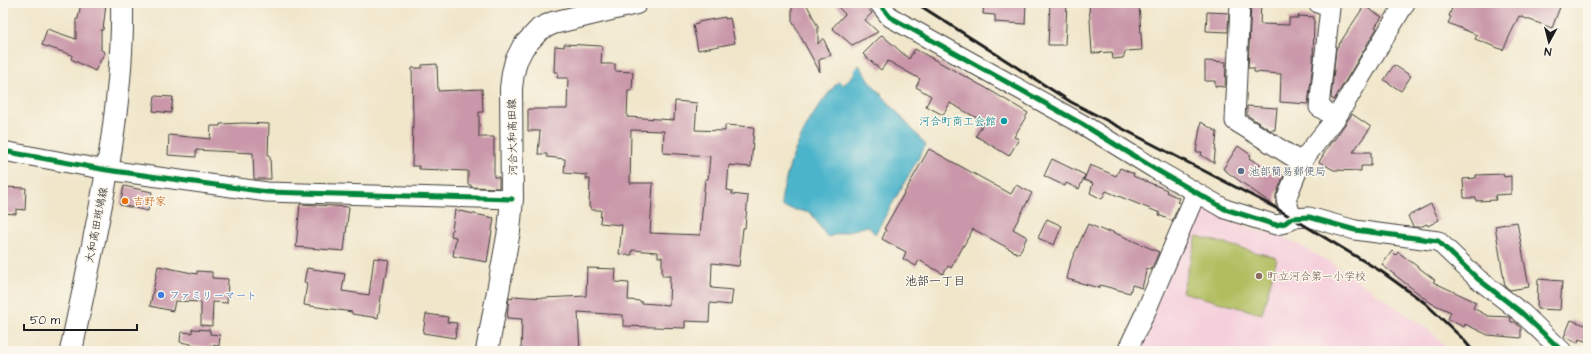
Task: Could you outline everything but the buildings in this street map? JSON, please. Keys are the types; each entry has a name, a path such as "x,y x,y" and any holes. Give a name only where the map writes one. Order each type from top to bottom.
{"main road":[{"name":"大和高田斑鳩線","path":"71,351 107,170 116,107 123,27 122,3"},
{"name":"河合大和高田線","path":"486,351 509,231 512,199 511,88 516,61 523,47 540,29 553,23 636,3"}],"street":[{"path":"878,3 890,17 1082,124 1155,170 1225,209 1276,225 1285,223 1292,218 1310,217 1355,230 1438,242 1478,278 1522,313 1562,351"},
{"path":"1240,3 1235,121 1301,162"},
{"path":"1318,3 1330,8 1319,107 1336,118"},
{"path":"1292,218 1286,199 1301,162 1336,118 1406,3"},
{"path":"3,151 107,170 267,192 512,199"},
{"path":"1127,351 1146,311 1196,193"}],"shaded area":[{"name":"町立河合第一小学校","path":"1208,210 1255,230 1280,235 1332,263 1429,330 1449,351 1139,351 1161,289 1195,218"}],"green space":[{"path":"1197,236 1277,258 1262,314 1182,292"}],"water":[{"path":"859,65 873,85 926,145 875,234 868,226 827,237 811,213 782,207 782,195 793,155 812,116 839,81 843,85 855,73 854,70"}],"railway":[{"path":"916,3 1071,102 1274,207 1382,272 1425,303 1462,338 1473,351"}],"cycle path":[{"path":"879,3 890,17 1082,124 1155,169 1225,209 1276,225 1285,223 1292,218 1309,217 1355,230 1438,241 1478,279 1522,313 1562,351"},
{"path":"3,151 107,170 267,192 512,199"}],"place":[{"name":"河合町商工会館","path":"1004,121"},
{"name":"池部簡易郵便局","path":"1241,171"},
{"name":"吉野家","path":"125,201"},
{"name":"町立河合第一小学校","path":"1259,276"},
{"name":"ファミリーマート","path":"161,295"}],"district":[{"name":"池部一丁目","path":"935,281"}]}
